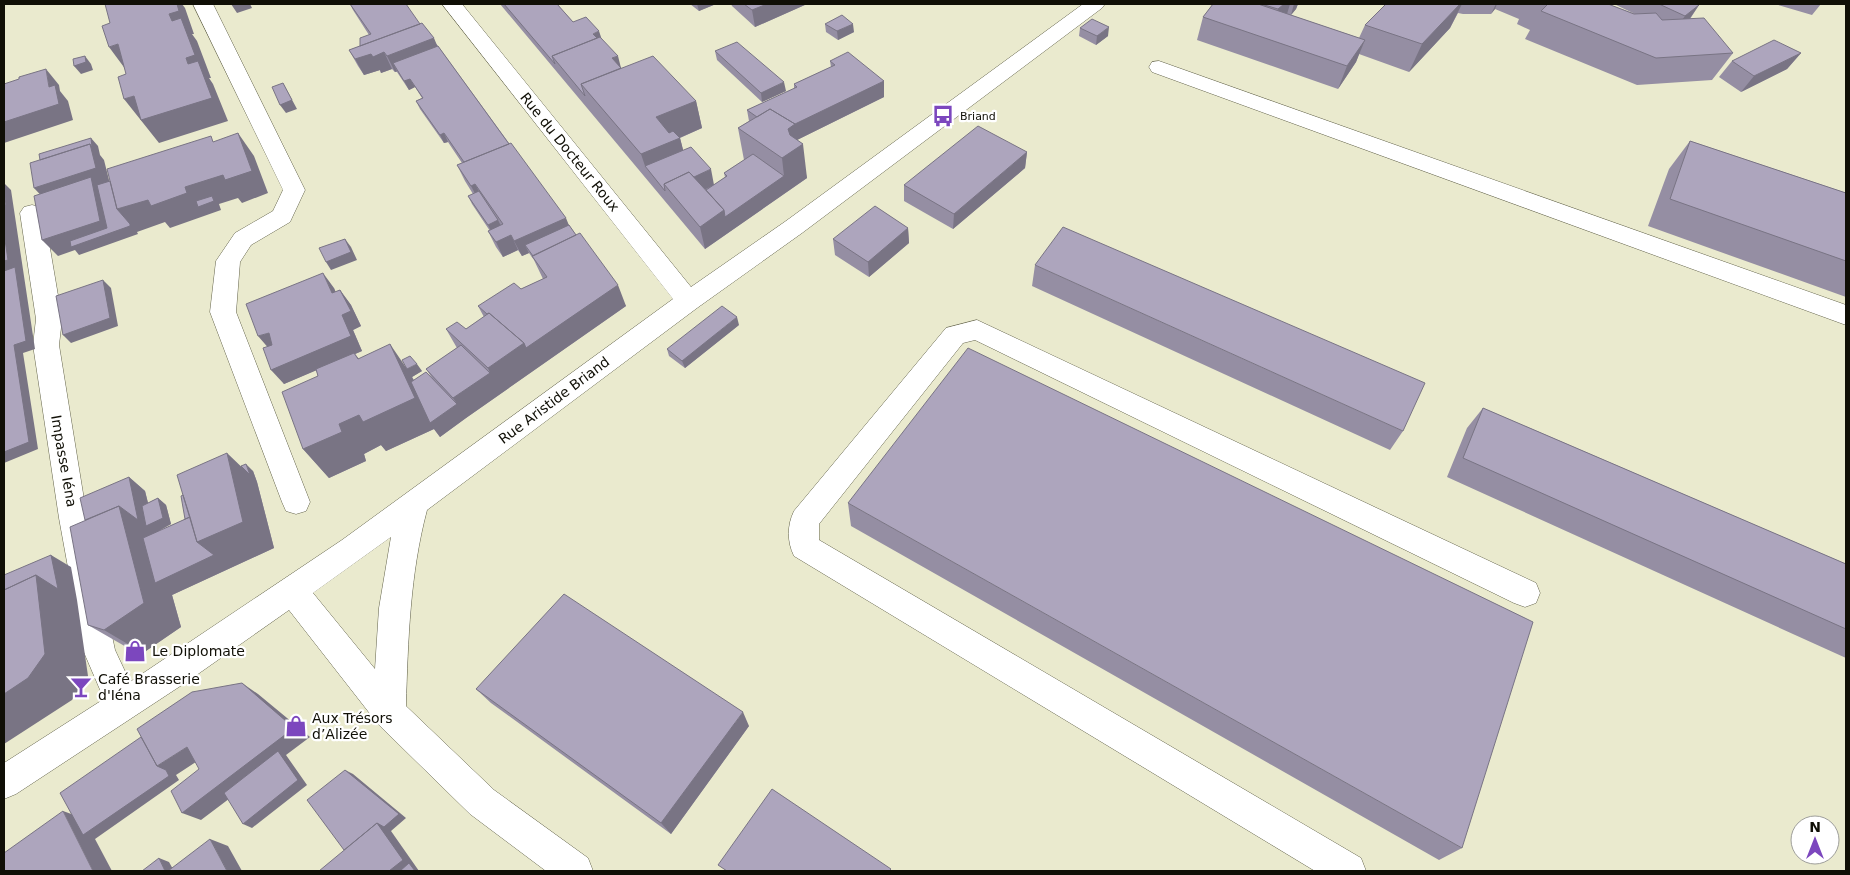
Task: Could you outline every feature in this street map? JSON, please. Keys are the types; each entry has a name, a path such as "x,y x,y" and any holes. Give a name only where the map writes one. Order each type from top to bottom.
{"street":[{"path":"204,4 294,190 282,216 243,239 228,261 223,312 296,502"},
{"name":"Rue du Docteur Roux","path":"452,4 688,300"},
{"name":"Rue Aristide Briand","path":"4,782 293,591 414,505 688,300 794,227 1095,4"},
{"path":"1160,67 1846,316"},
{"name":"Impasse Iéna","path":"32,213 48,319 46,345 73,518 99,650 109,677 124,704"},
{"path":"1348,871 804,547 804,520 955,335 977,330 1525,593"},
{"path":"390,713 392,630 398,571 404,537 414,505"},
{"path":"293,591 390,713 482,802 575,871"}],"building":[{"path":"105,4 177,4 179,11 169,14 172,21 181,18 195,55 186,58 188,64 198,61 212,98 141,120 134,96 124,99 118,77 126,74 118,44 109,47 102,26 110,23"},
{"path":"350,4 406,4 420,24 360,46 360,38 371,34"},
{"path":"504,4 557,4 573,22 586,17 599,31 593,34 597,38 552,56 555,64"},
{"path":"744,4 767,4 752,10"},
{"path":"1213,4 1258,4 1365,40 1347,66 1203,17"},
{"path":"1261,4 1284,4 1278,9"},
{"path":"1386,4 1460,4 1422,44 1365,25"},
{"path":"1548,4 1608,4 1634,14 1656,13 1662,20 1704,18 1733,53 1656,58 1541,11"},
{"path":"1659,4 1696,4 1699,5 1685,16"},
{"path":"842,15 853,24 837,31 825,24"},
{"path":"1092,19 1109,27 1097,36 1080,28"},
{"path":"422,23 434,38 387,56 384,52 373,57 371,54 355,59 349,50"},
{"path":"600,37 618,56 612,58 621,68 581,84 585,96 552,56"},
{"path":"1774,40 1801,53 1754,76 1732,61"},
{"path":"737,42 784,82 761,93 715,51"},
{"path":"438,46 509,144 464,162 444,133 440,135 416,101 423,98 410,79 404,81 393,63"},
{"path":"848,52 884,81 795,124 770,109 757,117 747,110 797,87 794,84 835,65 830,61"},
{"path":"85,56 86,62 74,66 73,59"},
{"path":"653,56 696,101 656,117 669,133 673,131 680,138 641,154 581,84"},
{"path":"46,69 49,87 55,85 59,104 4,122 4,84 19,79 19,77"},
{"path":"283,83 292,100 280,105 272,87"},
{"path":"770,109 795,124 788,129 790,135 803,144 782,158 738,128"},
{"path":"978,126 1027,152 954,214 904,185"},
{"path":"238,133 252,171 225,180 223,175 185,187 187,193 151,206 148,200 117,209 107,169 211,136 213,142"},
{"path":"91,138 92,147 90,144 40,160 39,154"},
{"path":"1690,141 1846,193 1846,261 1670,199"},
{"path":"511,143 566,218 514,241 511,235 496,242 488,231 503,224 475,184 471,186 457,165"},
{"path":"90,144 96,168 34,188 30,163"},
{"path":"691,147 711,169 694,177 689,172 664,184 665,191 645,166"},
{"path":"753,154 784,176 725,217 724,210 706,190 727,176 724,173"},
{"path":"689,172 724,210 700,227 664,184"},
{"path":"91,177 100,221 42,240 34,196"},
{"path":"110,181 117,209 130,226 71,247 70,241 107,228 97,185"},
{"path":"4,187 6,206 4,203"},
{"path":"479,191 498,220 488,225 468,196"},
{"path":"212,196 214,201 198,207 196,201"},
{"path":"875,206 908,228 868,262 833,239"},
{"path":"569,225 576,235 533,256 525,245"},
{"path":"1063,227 1425,383 1403,431 1035,265"},
{"path":"4,233 8,260 4,261"},
{"path":"580,233 618,285 526,348 524,343 478,306 514,283 521,289 547,277 532,256"},
{"path":"345,239 351,252 326,262 319,248"},
{"path":"15,267 26,341 14,345 29,442 4,452 4,271"},
{"path":"323,273 332,293 340,290 351,311 342,315 351,336 271,370 263,348 272,345 269,333 258,336 246,304"},
{"path":"103,280 110,318 63,335 56,296"},
{"path":"722,306 737,317 682,361 667,349"},
{"path":"489,313 524,343 488,368 446,329 457,322 466,329"},
{"path":"390,344 415,398 363,422 359,415 339,424 342,432 303,449 282,392 318,376 316,369 354,353 358,359"},
{"path":"461,345 490,373 453,398 426,369"},
{"path":"968,348 1533,622 1462,848 848,503"},
{"path":"410,356 417,364 407,369 402,360"},
{"path":"426,372 457,404 430,423 411,382"},
{"path":"1483,408 1846,564 1846,629 1463,458"},
{"path":"227,453 243,522 197,542 177,475"},
{"path":"246,464 250,475 241,466"},
{"path":"129,477 138,520 119,506 85,520 80,498"},
{"path":"183,495 190,517 185,519 181,496"},
{"path":"158,498 163,518 146,526 142,506"},
{"path":"119,506 144,603 104,630 88,625 70,527"},
{"path":"190,517 197,542 214,555 155,583 143,538"},
{"path":"51,555 58,589 36,575 4,590 4,575"},
{"path":"36,575 45,654 28,678 4,694 4,590"},
{"path":"564,594 743,712 661,823 476,689"},
{"path":"242,683 294,728 182,813 171,791 199,769 187,747 157,766 137,729 192,692"},
{"path":"141,737 157,766 166,770 169,776 83,835 60,793"},
{"path":"278,751 298,780 243,824 224,793"},
{"path":"345,770 399,814 384,827 377,823 344,850 307,800"},
{"path":"772,789 891,869 889,871 727,871 718,865"},
{"path":"63,811 93,871 4,871 4,853"},
{"path":"377,823 403,860 389,871 319,871"},
{"path":"210,839 227,871 168,871"},
{"path":"159,858 165,871 142,871"},
{"path":"409,863 415,871 400,871"}],"place":[{"name":"Briand","path":"943,116"},
{"name":"Le Diplomate","path":"135,651"},
{"name":"Café Brasserie d'Iéna","path":"81,687"},
{"name":"Aux Trésors d’Alizée","path":"296,726"}]}
